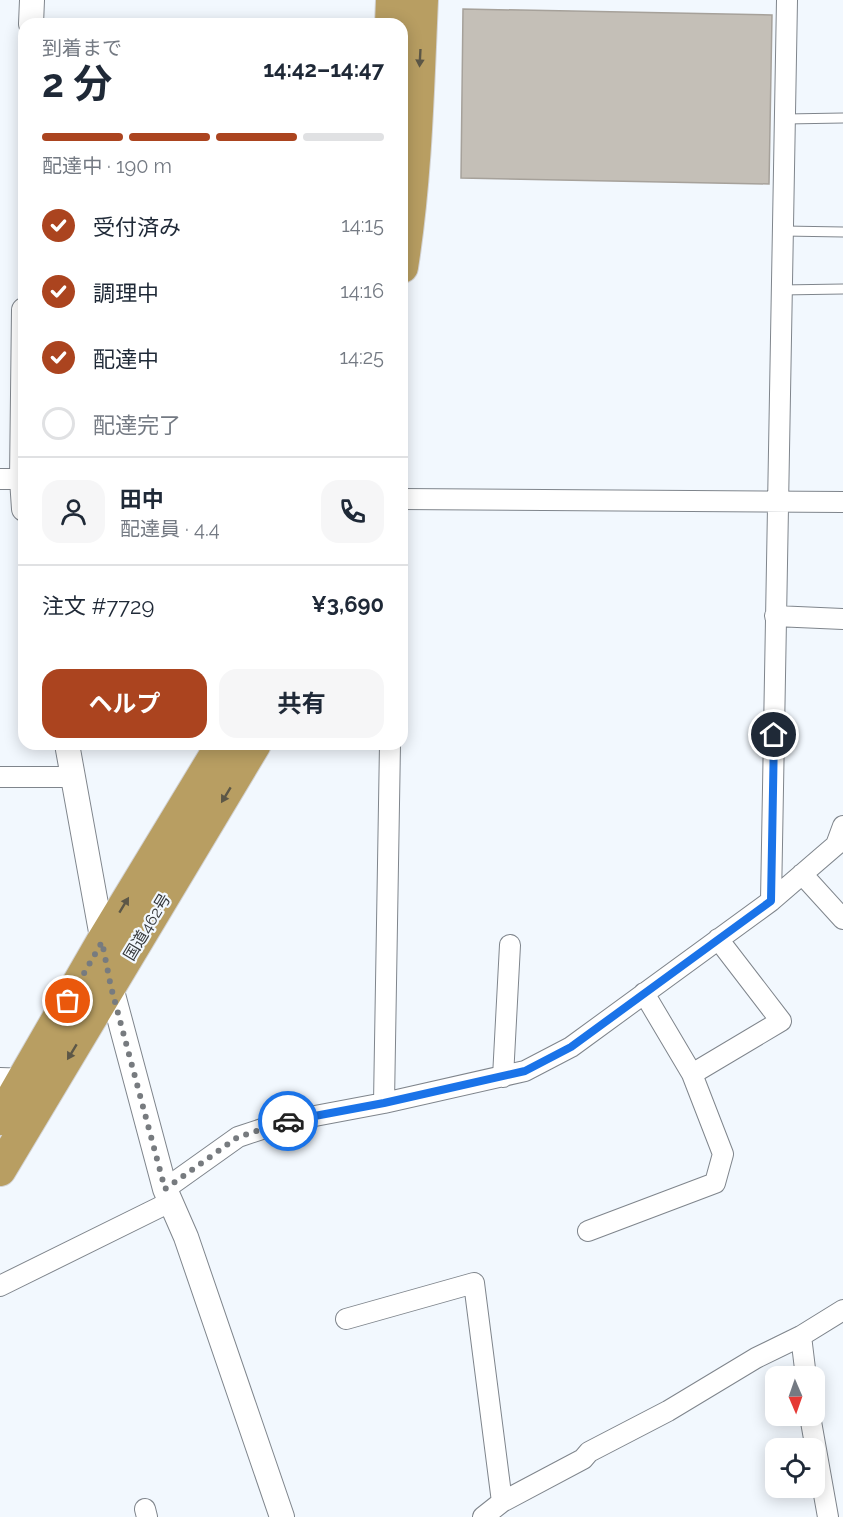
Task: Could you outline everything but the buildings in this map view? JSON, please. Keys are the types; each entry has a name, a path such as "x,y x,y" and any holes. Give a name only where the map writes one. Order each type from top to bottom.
{"highway":[{"path":"391,18 392,0"},
{"path":"408,225 417,114 422,0"},
{"name":"国道462号","path":"0,1119 12,1078 102,942 218,750"},
{"name":"国道462号","path":"0,1170 251,750"}],"street":[{"path":"31,18 32,0"},
{"path":"771,901 787,0"},
{"path":"15,479 18,423"},
{"path":"408,499 843,502"},
{"path":"776,616 843,619"},
{"path":"68,750 111,987 168,1196 186,1237 282,1517"},
{"path":"384,1103 390,750"},
{"path":"0,777 73,777"},
{"path":"0,1286 168,1196 238,1137 283,1122 503,1077 525,1071 571,1047 771,901 836,845 843,826"},
{"path":"802,874 843,919"},
{"path":"692,1074 781,1021 718,939"},
{"path":"503,1077 510,945"},
{"path":"588,1231 715,1183 723,1154 692,1074 644,993"},
{"path":"12,1078 55,1079"},
{"path":"346,1319 474,1283 502,1502"},
{"path":"483,1517 502,1502 583,1460 590,1452 668,1411 756,1358 801,1336 843,1310"},
{"path":"801,1336 805,1366"},
{"path":"812,1426 828,1517"}],"lane":[{"path":"786,119 843,118"},
{"path":"784,231 843,232"},
{"path":"781,290 843,289"}],"way so far":[{"path":"68,1001 102,942 111,987 165,1189 238,1137 288,1121"}],"route":[{"path":"288,1121 384,1103 525,1071 571,1047 771,901 774,735"}]}
